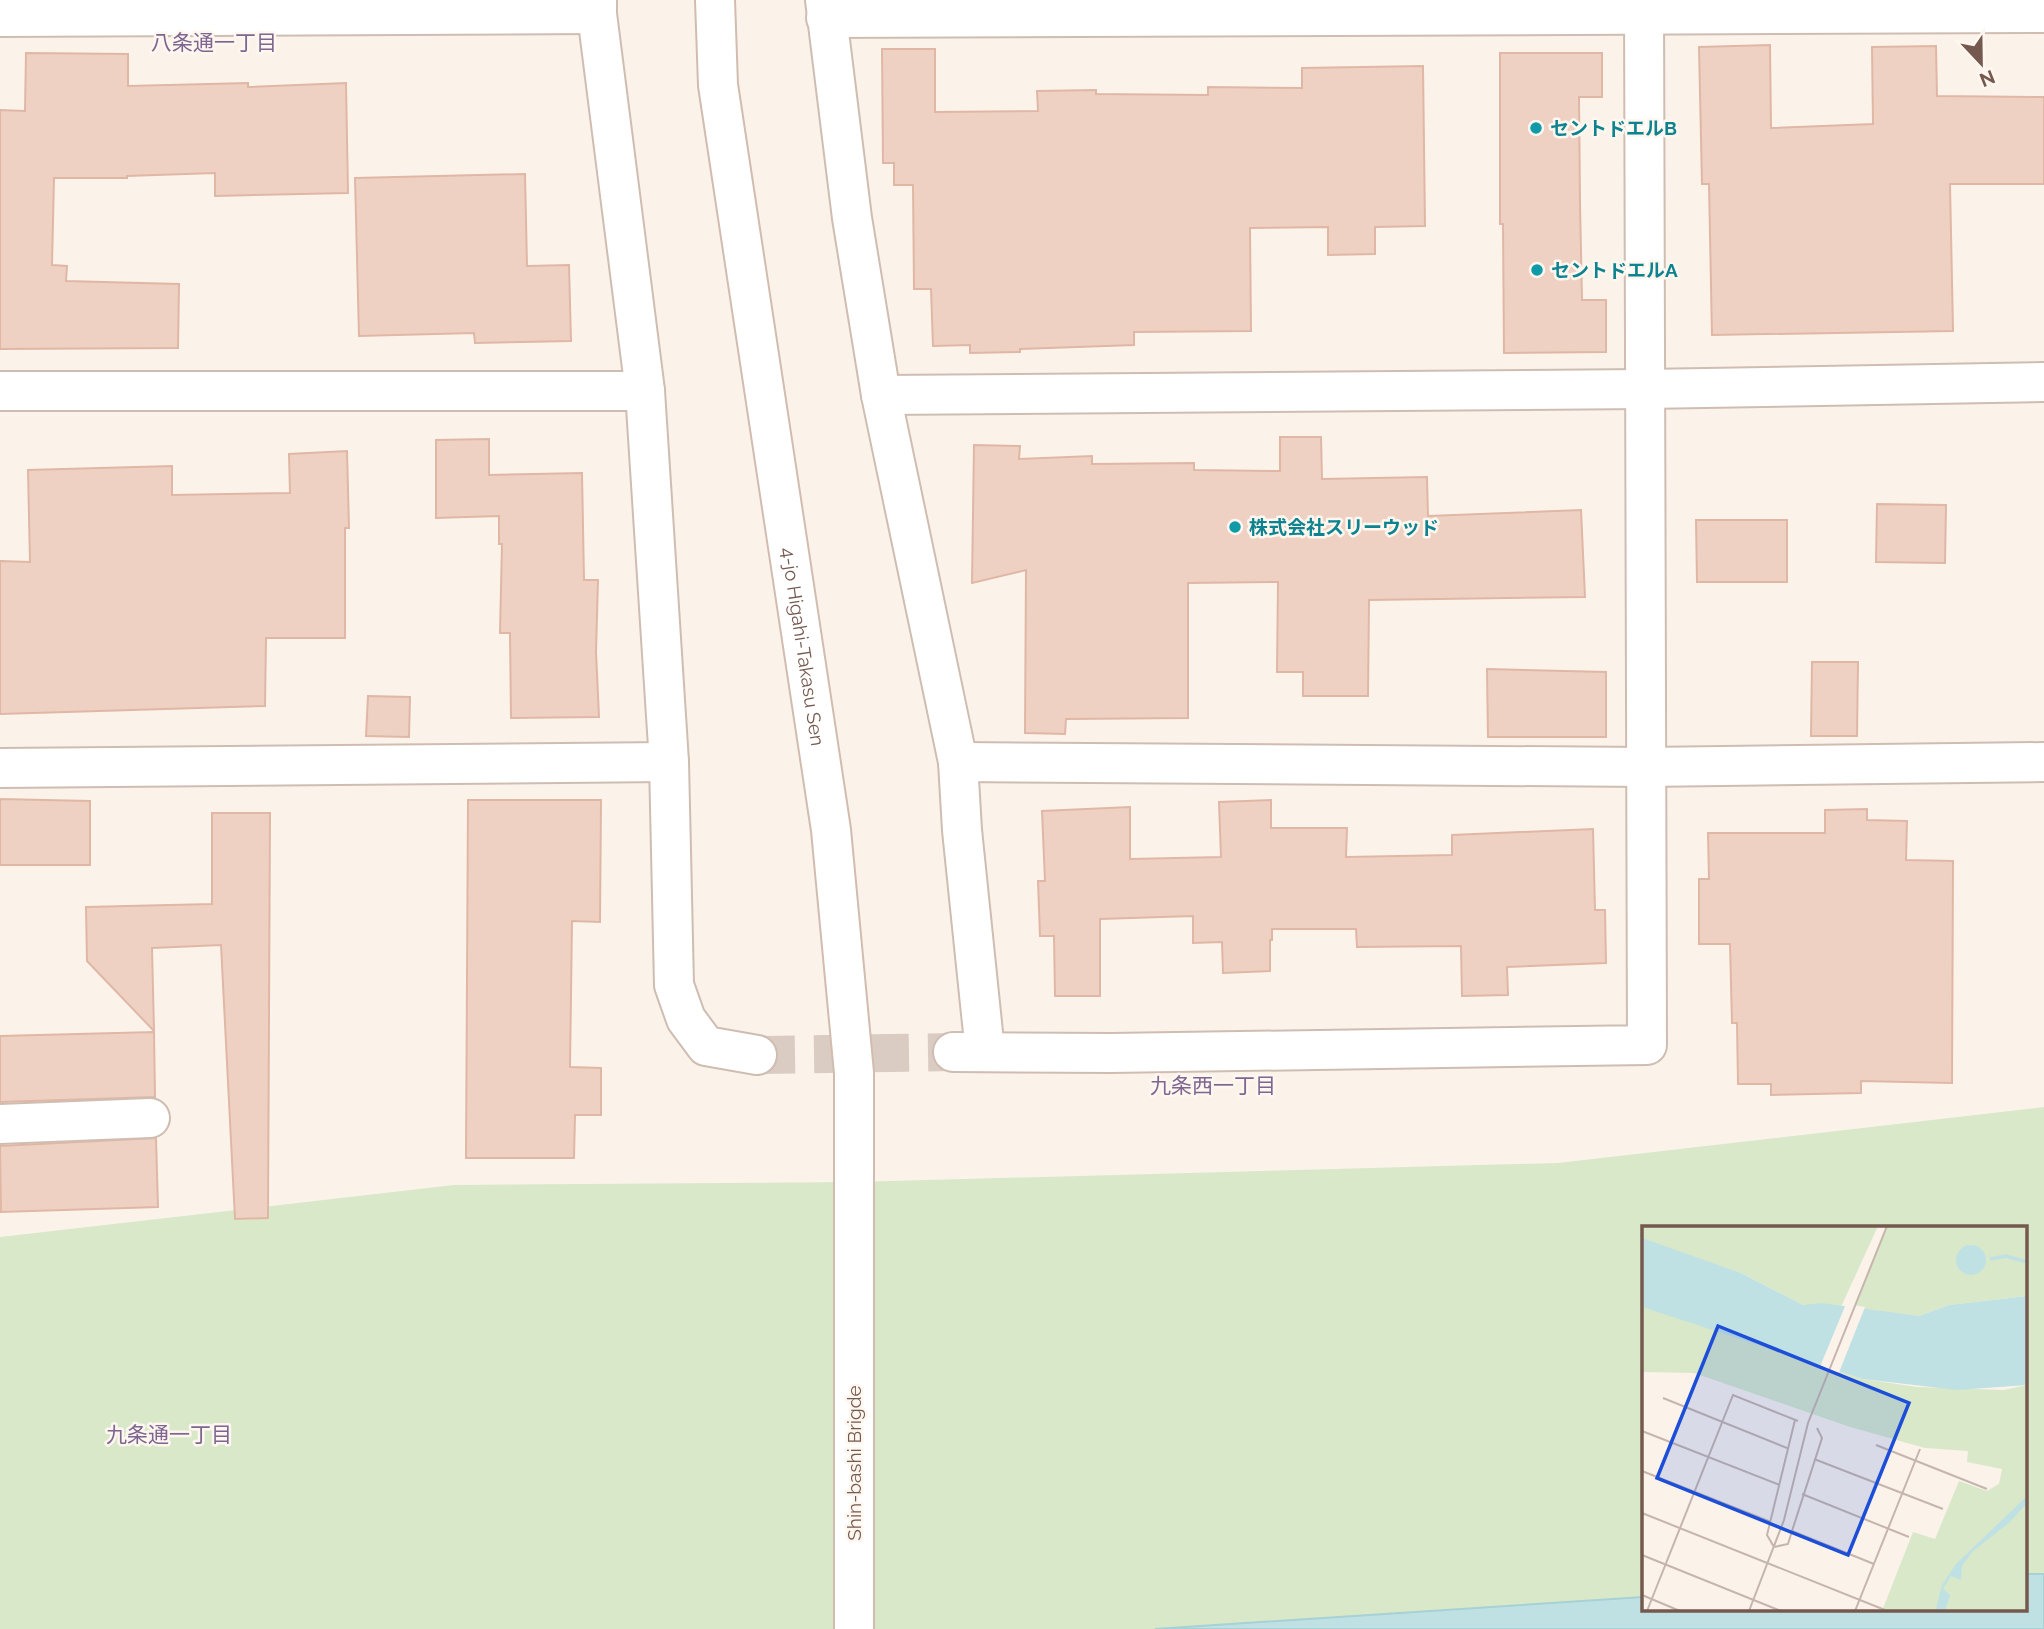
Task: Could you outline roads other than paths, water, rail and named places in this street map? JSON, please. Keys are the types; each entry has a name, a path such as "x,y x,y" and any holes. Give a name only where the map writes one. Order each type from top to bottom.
{"street":[{"name":"4-jo Higahi-Takasu Sen","path":"715,0 718,85 831,830 854,1073 854,1297"},
{"path":"0,17 597,7 645,391 669,762 674,985 686,1019 706,1046 757,1055"},
{"path":"1644,8 1647,1045 1111,1053 969,1052 958,762 881,395 852,218 825,9 1644,8 2044,13"},
{"path":"881,395 1645,389 2044,382"},
{"path":"0,391 645,391"},
{"path":"0,768 669,762"},
{"path":"958,762 1646,768 2044,762"},
{"path":"0,1124 150,1118"},
{"name":"Shin-bashi Brigde","path":"853,1629 854,1297"}],"water":[{"path":"2026,1574 2044,1574 2044,1629 1155,1629 1642,1597 1642,1612 2026,1612"}],"tunnel":[{"path":"757,1055 953,1052"}],"place":[{"name":"セントドエルB","path":"1536,128"},
{"name":"セントドエルA","path":"1537,270"},
{"name":"株式会社スリーウッド","path":"1235,527"}],"district":[{"name":"八条通一丁目","path":"214,43"},
{"name":"九条西一丁目","path":"1213,1086"},
{"name":"九条通一丁目","path":"169,1435"}]}
